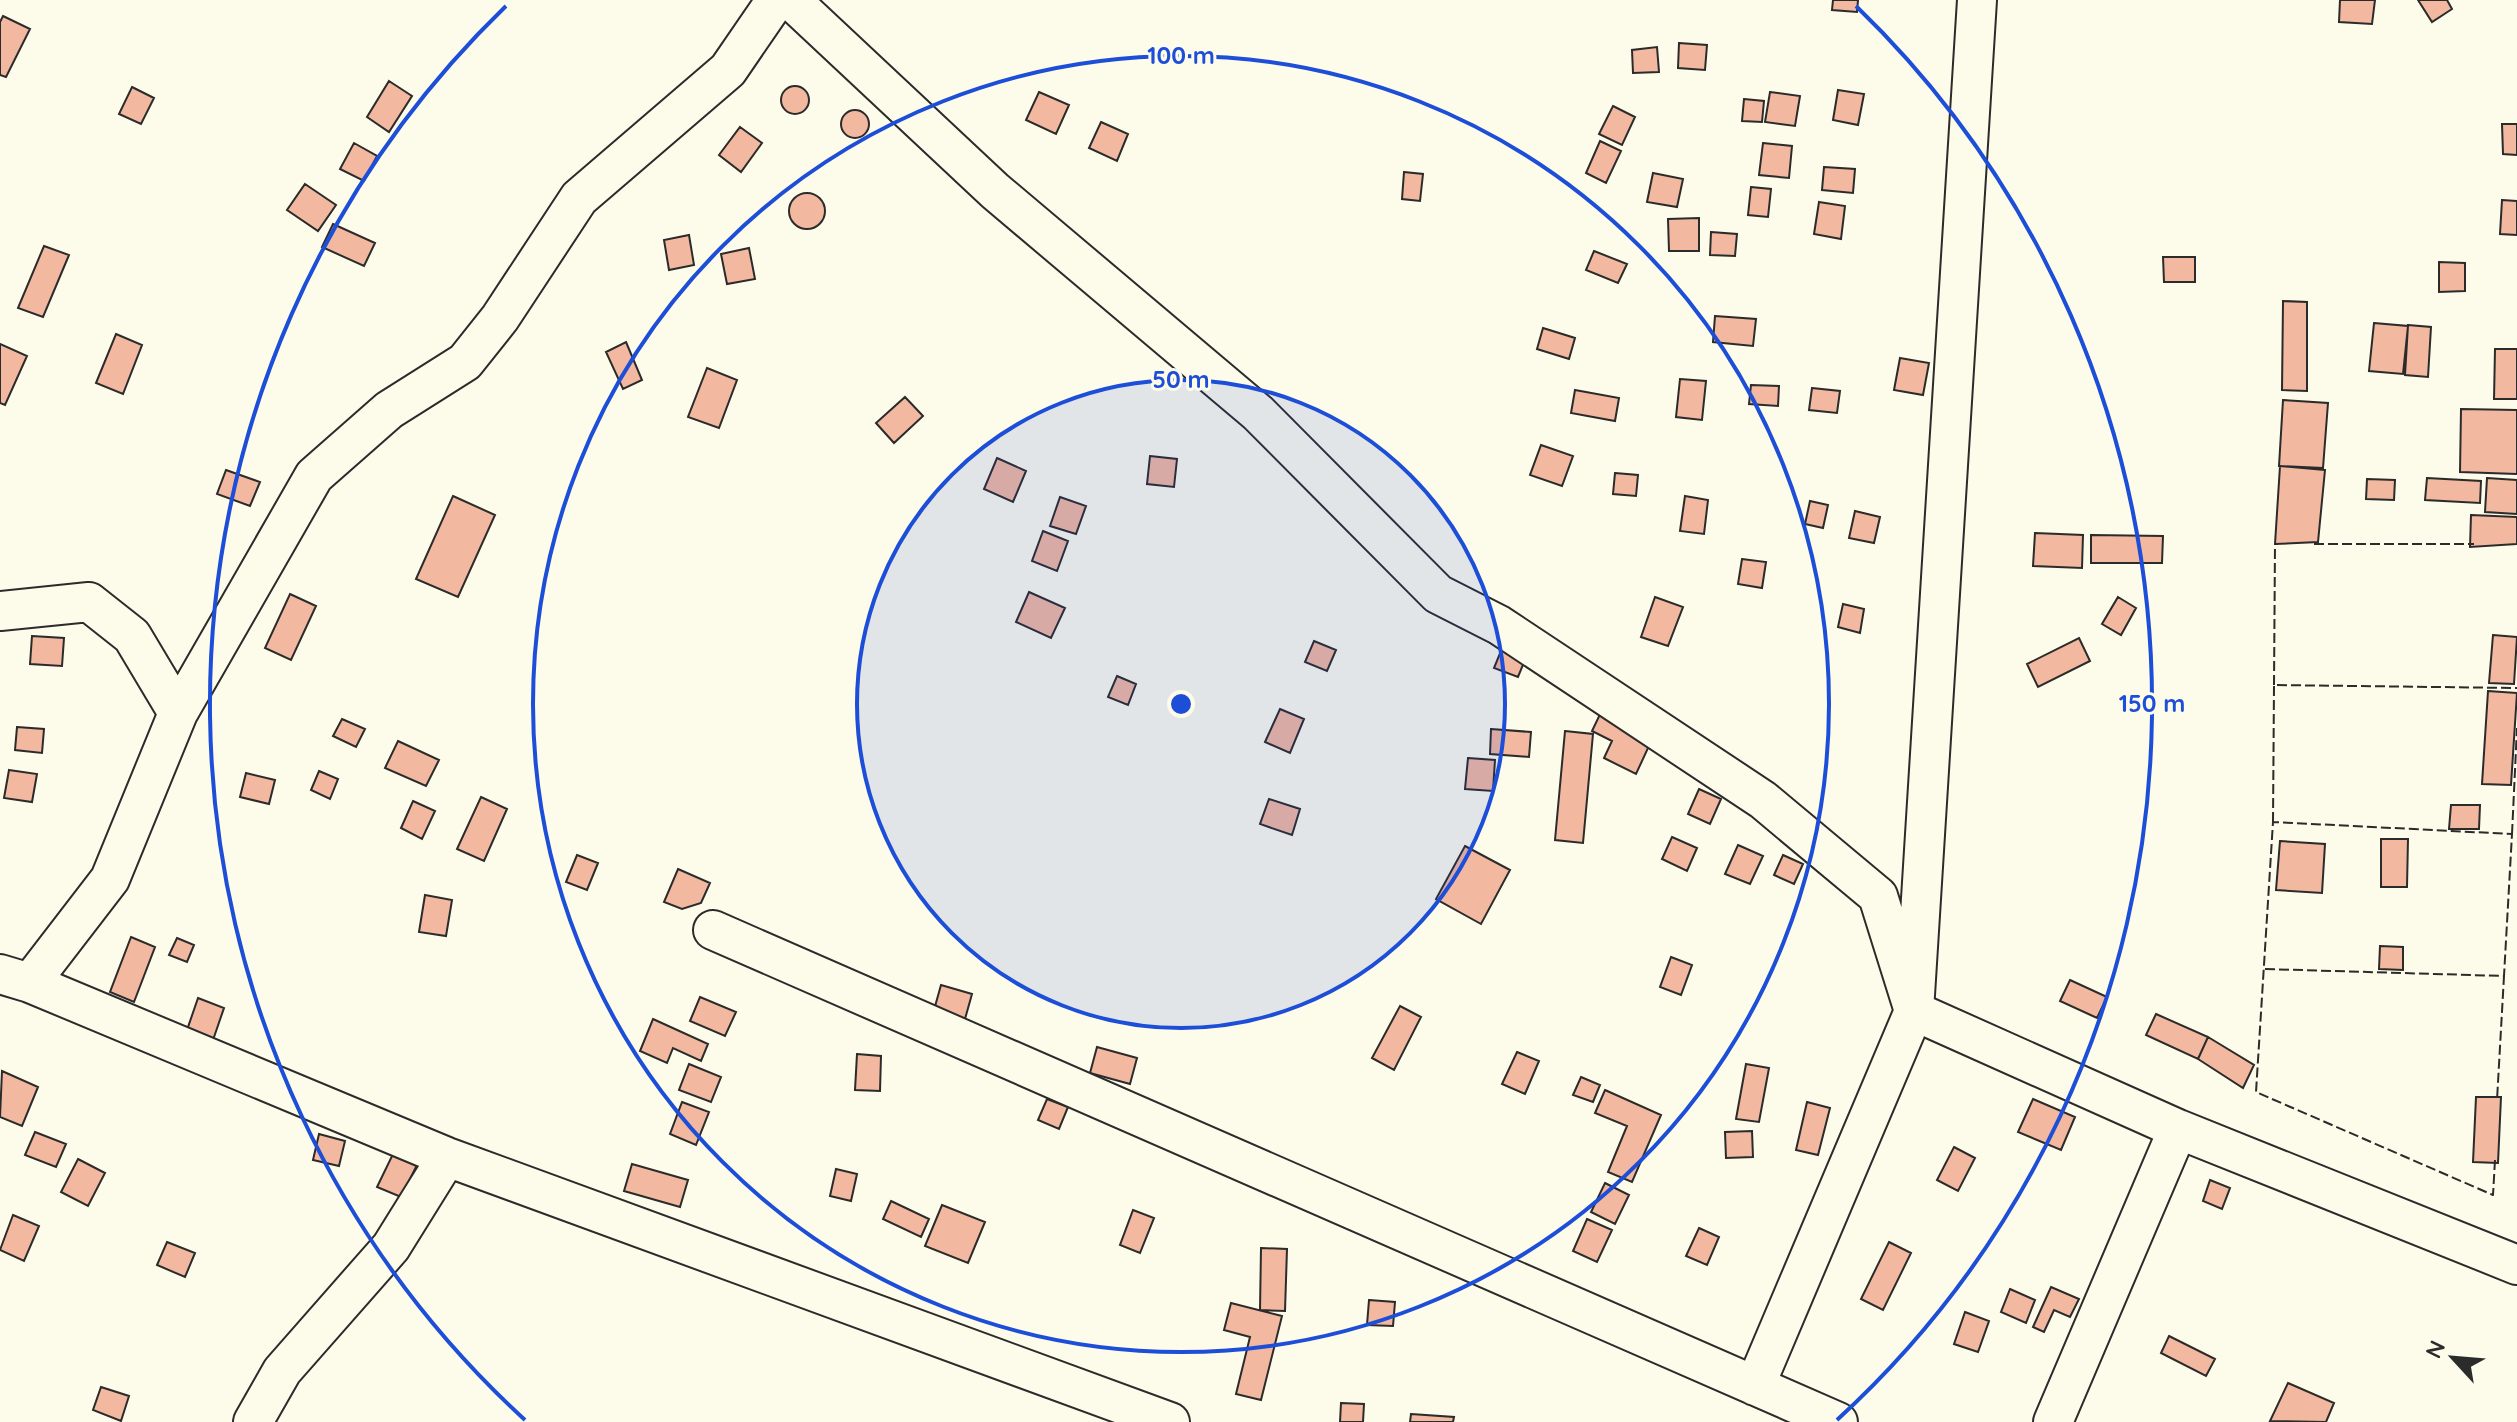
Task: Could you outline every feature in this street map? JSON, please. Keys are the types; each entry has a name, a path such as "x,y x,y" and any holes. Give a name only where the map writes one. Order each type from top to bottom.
{"street":[{"path":"776,0 728,70 579,198 500,318 465,362 389,410 314,476 178,713 110,879 15,978 447,1157 1170,1422"},
{"path":"791,0 995,191 1258,413 1438,594 1499,625 1763,800 1878,896 1914,1011 2178,1129 2517,1265"},
{"path":"1755,1386 1914,1011 1977,0"},
{"path":"0,611 89,602 132,636 178,713"},
{"path":"713,930 1838,1422"},
{"path":"2053,1422 2178,1129"},
{"path":"253,1422 282,1371 391,1247 447,1157"}],"building":[{"path":"1833,0 1858,0 1857,12 1832,10"},
{"path":"2340,0 2375,0 2372,24 2339,22"},
{"path":"2418,0 2447,0 2452,9 2432,22"},
{"path":"3,16 30,29 6,77 0,75 0,22"},
{"path":"1679,43 1707,45 1705,70 1678,68"},
{"path":"1657,47 1659,72 1633,73 1632,50"},
{"path":"389,81 412,96 389,132 367,117"},
{"path":"795,86 805,90 809,100 805,110 795,114 785,110 781,100 785,90"},
{"path":"132,87 154,98 141,124 119,114"},
{"path":"1838,90 1864,94 1858,125 1833,120"},
{"path":"1039,92 1069,105 1056,134 1026,120"},
{"path":"1770,92 1800,96 1795,126 1765,122"},
{"path":"1744,99 1764,101 1762,122 1742,121"},
{"path":"1613,106 1635,117 1622,145 1599,134"},
{"path":"855,110 865,114 869,124 865,134 855,138 845,134 841,124 845,114"},
{"path":"1101,122 1128,134 1117,161 1089,148"},
{"path":"2502,124 2517,124 2517,155 2503,154"},
{"path":"740,127 762,143 741,172 719,155"},
{"path":"1600,141 1621,151 1606,183 1586,173"},
{"path":"354,143 377,156 364,181 340,169"},
{"path":"1763,143 1792,146 1789,178 1759,175"},
{"path":"1824,167 1855,169 1853,193 1822,190"},
{"path":"1404,172 1423,174 1420,201 1402,199"},
{"path":"1653,173 1683,179 1677,207 1647,202"},
{"path":"305,184 336,205 318,231 287,210"},
{"path":"1751,187 1771,189 1768,217 1748,215"},
{"path":"807,193 820,198 825,211 820,224 807,229 794,224 789,211 794,198"},
{"path":"2502,200 2517,201 2517,235 2500,234"},
{"path":"1819,202 1845,206 1841,239 1814,234"},
{"path":"1699,218 1699,251 1669,251 1668,219"},
{"path":"333,224 375,243 364,266 322,247"},
{"path":"1711,232 1737,234 1735,256 1710,255"},
{"path":"689,235 694,265 669,270 664,240"},
{"path":"44,246 69,255 43,317 18,308"},
{"path":"749,248 755,279 727,284 721,254"},
{"path":"1594,251 1627,264 1618,283 1586,270"},
{"path":"2163,257 2195,257 2195,282 2164,282"},
{"path":"2439,262 2465,263 2465,291 2439,292"},
{"path":"2283,301 2307,302 2307,391 2282,390"},
{"path":"1715,316 1756,319 1753,346 1713,342"},
{"path":"2374,323 2408,326 2403,374 2369,371"},
{"path":"2408,325 2431,327 2428,377 2405,375"},
{"path":"1543,328 1575,338 1569,359 1537,349"},
{"path":"116,334 142,345 123,394 96,383"},
{"path":"626,342 642,380 623,389 606,352"},
{"path":"0,344 27,356 5,405 0,403"},
{"path":"2495,349 2517,349 2517,399 2494,399"},
{"path":"1900,358 1929,363 1923,395 1894,390"},
{"path":"707,368 737,380 719,428 688,417"},
{"path":"1680,379 1706,381 1702,420 1676,417"},
{"path":"1751,385 1779,386 1778,406 1749,404"},
{"path":"1812,388 1840,391 1837,413 1809,410"},
{"path":"1575,390 1619,398 1615,421 1571,413"},
{"path":"905,397 923,416 894,443 876,423"},
{"path":"2283,400 2328,403 2323,468 2279,466"},
{"path":"2461,409 2517,410 2517,474 2460,472"},
{"path":"1541,445 1573,456 1562,486 1530,475"},
{"path":"1150,456 1177,459 1174,487 1147,484"},
{"path":"997,458 1026,471 1013,502 984,489"},
{"path":"2280,466 2325,470 2318,542 2275,544"},
{"path":"226,470 260,482 250,506 217,494"},
{"path":"1615,473 1638,475 1636,496 1613,494"},
{"path":"2427,478 2481,481 2480,503 2425,500"},
{"path":"2487,478 2517,480 2517,514 2485,512"},
{"path":"2367,479 2395,480 2394,500 2366,499"},
{"path":"453,496 495,515 458,597 416,579"},
{"path":"1685,496 1708,500 1704,534 1680,531"},
{"path":"1060,497 1086,506 1076,534 1050,526"},
{"path":"1810,501 1828,505 1823,528 1805,524"},
{"path":"1855,511 1880,517 1874,543 1849,538"},
{"path":"2471,515 2517,517 2517,544 2470,547"},
{"path":"1043,531 1068,541 1057,571 1032,561"},
{"path":"2035,533 2083,535 2082,568 2033,566"},
{"path":"2091,535 2163,536 2162,563 2091,563"},
{"path":"1742,559 1766,562 1762,588 1738,584"},
{"path":"1029,592 1065,608 1051,638 1016,622"},
{"path":"290,594 316,606 291,660 265,648"},
{"path":"1655,597 1683,607 1668,646 1641,637"},
{"path":"2118,597 2136,608 2121,635 2102,624"},
{"path":"1843,604 1864,609 1860,633 1838,627"},
{"path":"2493,635 2517,637 2514,684 2489,683"},
{"path":"32,636 64,638 62,666 30,664"},
{"path":"2079,638 2090,661 2038,687 2027,664"},
{"path":"1314,641 1336,650 1327,671 1305,662"},
{"path":"1503,646 1527,655 1518,677 1494,668"},
{"path":"1117,676 1136,684 1128,705 1108,697"},
{"path":"2488,691 2517,693 2511,785 2482,784"},
{"path":"1280,709 1304,719 1290,753 1265,742"},
{"path":"1602,710 1654,735 1636,774 1604,758 1612,741 1592,731"},
{"path":"342,719 365,729 356,747 333,736"},
{"path":"17,727 44,729 42,753 15,750"},
{"path":"1491,729 1531,732 1529,757 1490,754"},
{"path":"1565,731 1593,734 1583,843 1555,840"},
{"path":"398,741 439,760 426,786 385,768"},
{"path":"1468,758 1495,760 1493,791 1465,789"},
{"path":"9,770 37,774 32,802 4,798"},
{"path":"319,771 338,779 330,799 311,790"},
{"path":"246,773 275,780 269,804 240,797"},
{"path":"1699,789 1721,799 1710,824 1688,814"},
{"path":"481,797 507,809 484,861 457,849"},
{"path":"1269,799 1300,809 1292,835 1260,824"},
{"path":"413,801 435,811 422,839 401,828"},
{"path":"2451,805 2480,805 2479,829 2449,829"},
{"path":"1672,837 1697,848 1687,871 1662,859"},
{"path":"2381,839 2408,839 2407,887 2381,887"},
{"path":"2280,841 2325,844 2322,893 2276,890"},
{"path":"1738,845 1763,856 1750,884 1725,874"},
{"path":"1465,846 1510,870 1481,924 1436,899"},
{"path":"577,855 598,863 587,890 566,882"},
{"path":"1783,855 1803,864 1794,884 1774,875"},
{"path":"678,869 710,883 701,903 682,909 664,902"},
{"path":"425,895 452,900 446,936 419,932"},
{"path":"131,937 155,947 134,1002 110,992"},
{"path":"177,938 194,945 187,962 169,955"},
{"path":"2380,946 2403,947 2403,970 2379,969"},
{"path":"1671,957 1692,965 1681,995 1660,987"},
{"path":"2070,980 2107,997 2097,1018 2060,1001"},
{"path":"941,985 972,994 965,1019 934,1010"},
{"path":"700,997 736,1012 725,1036 690,1021"},
{"path":"198,998 224,1008 213,1040 187,1030"},
{"path":"1400,1006 1421,1017 1394,1070 1372,1058"},
{"path":"2156,1014 2208,1037 2198,1059 2146,1035"},
{"path":"653,1019 708,1044 701,1061 673,1048 667,1063 640,1051"},
{"path":"2208,1037 2254,1065 2243,1088 2198,1059"},
{"path":"1097,1047 1137,1058 1130,1084 1090,1073"},
{"path":"1517,1052 1539,1061 1525,1094 1502,1084"},
{"path":"857,1054 881,1056 880,1091 855,1090"},
{"path":"689,1064 721,1077 711,1102 679,1090"},
{"path":"1746,1064 1769,1068 1759,1122 1736,1119"},
{"path":"2,1071 38,1087 22,1126 0,1117"},
{"path":"1581,1077 1600,1085 1593,1102 1573,1095"},
{"path":"1605,1090 1661,1115 1632,1182 1608,1172 1627,1126 1595,1113"},
{"path":"2476,1097 2501,1097 2498,1163 2473,1162"},
{"path":"1047,1099 1068,1107 1059,1129 1038,1120"},
{"path":"2033,1099 2075,1117 2061,1150 2018,1132"},
{"path":"682,1102 709,1112 696,1145 670,1134"},
{"path":"1807,1102 1830,1108 1818,1155 1796,1150"},
{"path":"1752,1131 1753,1157 1726,1158 1725,1132"},
{"path":"35,1132 66,1144 56,1167 25,1155"},
{"path":"319,1134 345,1141 339,1166 313,1160"},
{"path":"1954,1147 1975,1158 1958,1191 1937,1180"},
{"path":"393,1154 417,1165 401,1197 377,1187"},
{"path":"78,1159 105,1173 88,1206 61,1192"},
{"path":"632,1164 688,1180 680,1207 624,1191"},
{"path":"836,1169 857,1174 851,1201 830,1196"},
{"path":"2210,1180 2230,1188 2222,1209 2203,1201"},
{"path":"1605,1183 1629,1195 1615,1224 1591,1212"},
{"path":"891,1201 929,1219 921,1237 883,1219"},
{"path":"942,1205 985,1222 968,1263 925,1246"},
{"path":"1133,1210 1154,1218 1140,1253 1120,1245"},
{"path":"13,1215 39,1226 24,1261 0,1250"},
{"path":"1587,1219 1612,1230 1597,1262 1573,1251"},
{"path":"1699,1228 1719,1237 1707,1265 1686,1256"},
{"path":"167,1242 195,1253 185,1277 157,1265"},
{"path":"1889,1242 1911,1253 1883,1310 1861,1299"},
{"path":"1261,1248 1287,1249 1285,1311 1260,1310"},
{"path":"2051,1287 2079,1299 2070,1317 2054,1310 2044,1332 2033,1327"},
{"path":"2010,1289 2035,1300 2026,1323 2001,1312"},
{"path":"1369,1300 1395,1302 1393,1326 1367,1325"},
{"path":"1231,1303 1282,1316 1261,1400 1236,1394 1250,1337 1224,1330"},
{"path":"1965,1312 1989,1321 1978,1352 1954,1344"},
{"path":"2169,1336 2215,1359 2206,1376 2161,1353"},
{"path":"2288,1383 2334,1403 2326,1422 2270,1421"},
{"path":"101,1387 129,1396 121,1421 93,1410"},
{"path":"1341,1403 1364,1404 1363,1422 1340,1422"},
{"path":"1411,1414 1454,1417 1453,1422 1410,1422"}],"fence":[{"path":"2274,685 2275,544 2278,544"},
{"path":"2314,544 2474,544"},
{"path":"2273,822 2274,685 2517,688"},
{"path":"2512,834 2517,728"},
{"path":"2495,1160 2493,1195 2256,1092 2273,822 2512,834 2504,976"},
{"path":"2265,969 2504,976 2497,1100"}]}
